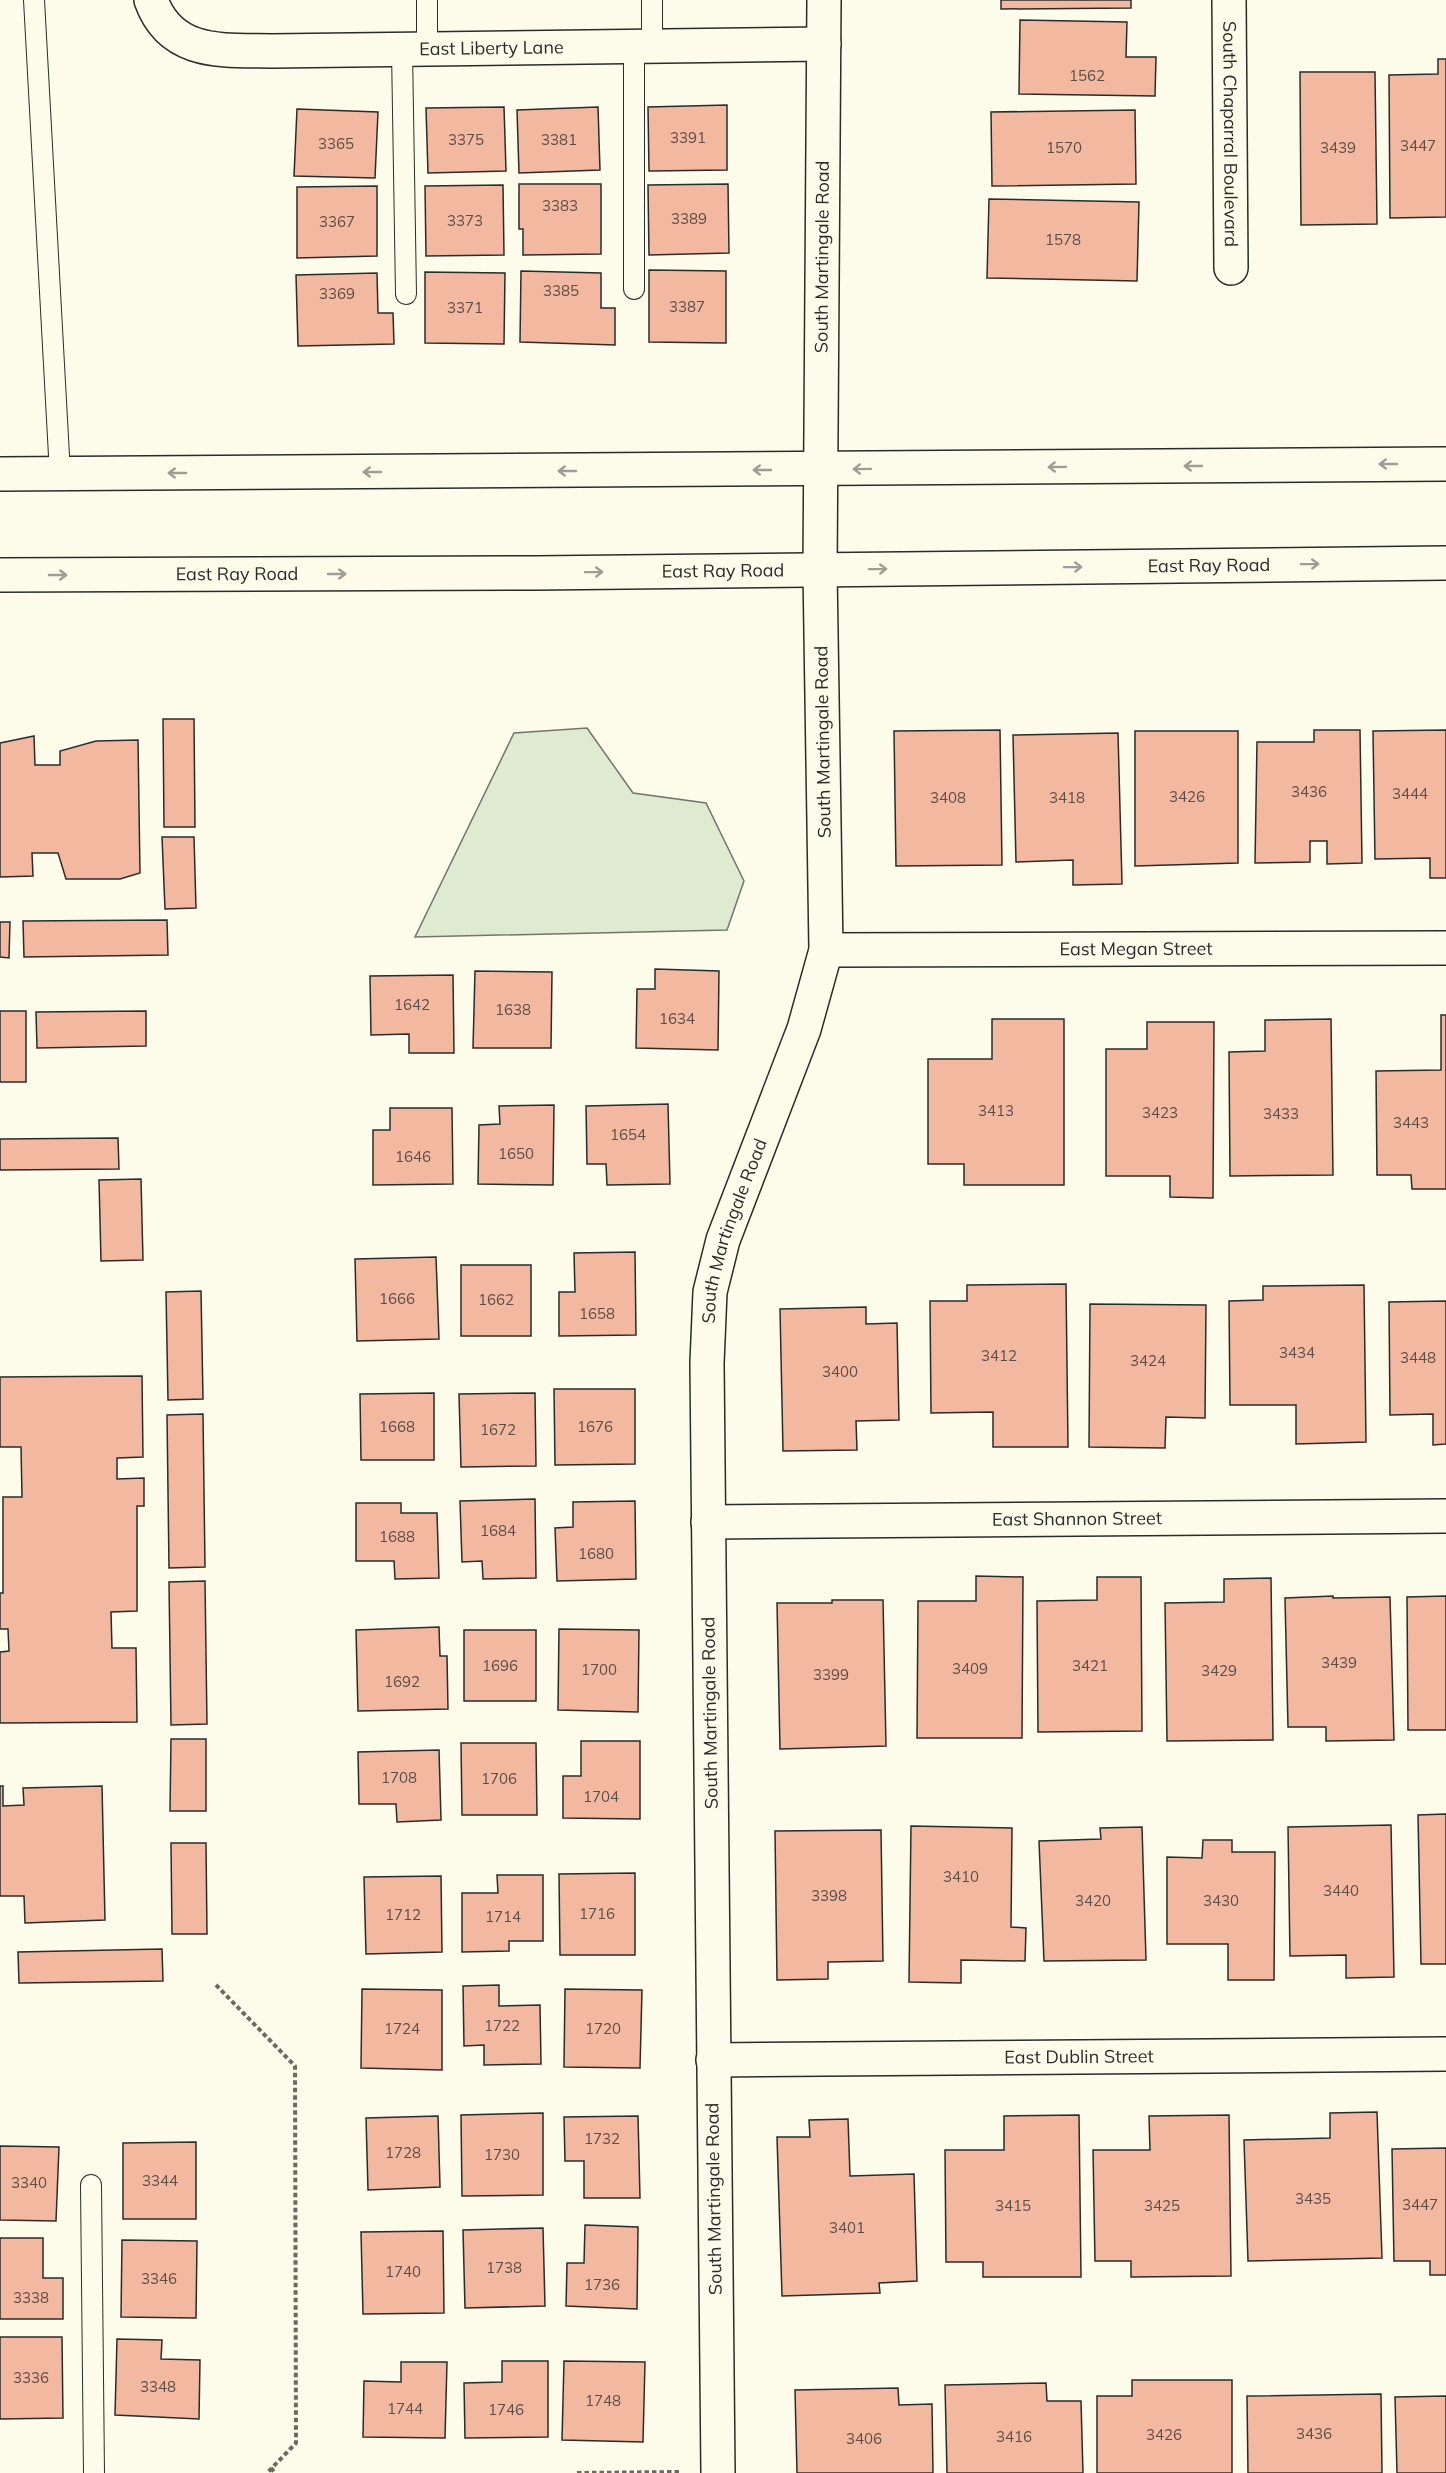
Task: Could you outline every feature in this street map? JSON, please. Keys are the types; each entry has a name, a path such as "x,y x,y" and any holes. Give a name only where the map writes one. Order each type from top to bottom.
{"street":[{"name":"South Martingale Road","path":"718,2472 708,1522 707,1363 710,1292 715,1265 731,1215 804,1029 826,950 820,570 824,0"},
{"name":"South Chaparral Boulevard","path":"1229,0 1231,268"},
{"name":"East Liberty Lane","path":"158,12 184,41 214,49 415,50 824,44"},
{"path":"0,474 1446,464"},
{"name":"East Ray Road","path":"0,575 820,570 1446,563"},
{"name":"East Megan Street","path":"826,950 1446,948"},
{"name":"East Shannon Street","path":"708,1522 1446,1516"},
{"name":"East Dublin Street","path":"713,2061 1446,2054"}],"lane":[{"path":"34,0 60,474"},
{"path":"406,294 415,50 427,0"},
{"path":"634,289 643,47 652,0"},
{"path":"92,2185 94,2473"}],"path":[{"path":"216,1985 295,2066 296,2443 267,2473"},
{"path":"271,2468 275,2473"},
{"path":"577,2473 718,2472"}],"green space":[{"path":"587,728 633,793 706,803 744,881 727,930 415,937 514,733"}],"building":[{"path":"1001,0 1131,0 1131,8 1001,9"},
{"path":"1020,20 1127,22 1126,57 1156,57 1155,96 1019,94"},
{"path":"1438,59 1446,59 1446,217 1390,218 1389,75 1438,74"},
{"path":"1300,72 1375,72 1377,224 1301,225"},
{"path":"727,105 727,170 649,171 648,107"},
{"path":"504,107 506,171 428,173 426,108"},
{"path":"598,107 600,170 519,173 517,110"},
{"path":"297,109 378,112 375,178 294,176"},
{"path":"1135,110 1136,184 992,186 991,112"},
{"path":"519,184 601,184 601,254 523,255 523,229 519,229"},
{"path":"728,184 729,253 649,255 648,185"},
{"path":"503,185 504,255 426,256 425,186"},
{"path":"377,186 377,256 297,258 297,187"},
{"path":"989,199 1139,202 1137,281 987,278"},
{"path":"649,270 726,271 726,343 649,342"},
{"path":"521,271 601,273 601,308 615,308 615,345 520,342"},
{"path":"425,272 505,273 504,344 425,343"},
{"path":"377,273 378,313 393,313 394,344 298,346 296,275"},
{"path":"163,719 194,719 195,827 164,827"},
{"path":"1000,730 1002,865 896,866 894,731"},
{"path":"1314,730 1360,730 1362,863 1327,864 1327,841 1310,841 1310,862 1255,863 1257,742 1314,742"},
{"path":"1446,730 1446,878 1430,878 1430,858 1375,859 1373,731"},
{"path":"1135,731 1238,731 1238,863 1135,866"},
{"path":"1118,733 1122,884 1073,885 1073,860 1016,862 1013,735"},
{"path":"34,736 35,765 60,765 60,751 96,741 138,740 140,873 120,879 66,879 58,853 32,853 33,876 0,877 0,743"},
{"path":"162,837 194,837 196,908 165,909"},
{"path":"167,920 168,955 24,957 23,921"},
{"path":"0,922 10,922 9,958 0,957"},
{"path":"655,969 719,971 718,1050 636,1048 637,989 655,989"},
{"path":"475,971 552,972 551,1048 473,1048"},
{"path":"453,975 454,1053 409,1053 409,1034 371,1035 370,976"},
{"path":"0,1011 26,1011 26,1082 0,1082"},
{"path":"146,1011 146,1046 37,1048 36,1012"},
{"path":"1441,1015 1446,1015 1446,1189 1412,1189 1411,1175 1377,1175 1376,1071 1441,1070"},
{"path":"992,1019 1064,1019 1064,1185 964,1185 964,1164 928,1164 928,1059 992,1059"},
{"path":"1331,1019 1333,1175 1230,1176 1229,1052 1265,1051 1265,1020"},
{"path":"1147,1022 1214,1022 1213,1198 1170,1197 1170,1176 1106,1176 1106,1049 1147,1049"},
{"path":"668,1104 670,1184 607,1185 606,1164 587,1164 586,1106"},
{"path":"554,1105 553,1185 478,1184 479,1125 500,1124 499,1106"},
{"path":"390,1108 452,1108 453,1184 373,1185 373,1130 390,1130"},
{"path":"118,1138 119,1169 0,1170 0,1139"},
{"path":"141,1179 143,1260 101,1261 99,1180"},
{"path":"635,1252 636,1335 559,1336 559,1292 575,1292 574,1253"},
{"path":"436,1257 439,1339 357,1341 355,1259"},
{"path":"461,1265 531,1265 531,1336 461,1336"},
{"path":"1066,1284 1068,1447 993,1447 993,1412 931,1413 930,1301 967,1301 967,1285"},
{"path":"1364,1285 1366,1442 1296,1444 1296,1405 1230,1405 1229,1301 1263,1300 1263,1286"},
{"path":"201,1291 203,1399 168,1400 166,1292"},
{"path":"1446,1301 1446,1444 1433,1445 1433,1414 1390,1415 1389,1302"},
{"path":"1090,1304 1206,1305 1205,1418 1166,1417 1165,1448 1089,1447"},
{"path":"866,1307 866,1324 897,1323 899,1420 856,1421 857,1450 783,1451 780,1309"},
{"path":"142,1376 143,1457 117,1458 117,1479 144,1478 144,1506 137,1506 137,1611 111,1612 112,1648 136,1648 137,1722 0,1723 0,1652 9,1651 8,1629 0,1629 0,1593 3,1593 3,1497 22,1497 21,1447 0,1447 0,1377"},
{"path":"554,1389 635,1389 635,1464 555,1465"},
{"path":"434,1393 434,1460 361,1460 360,1394"},
{"path":"535,1393 536,1466 461,1467 459,1394"},
{"path":"203,1414 205,1567 169,1568 167,1415"},
{"path":"535,1499 536,1578 483,1579 482,1561 462,1562 460,1501"},
{"path":"635,1501 636,1579 557,1581 555,1528 573,1527 573,1502"},
{"path":"356,1503 401,1503 401,1513 437,1513 439,1578 395,1579 394,1561 356,1561"},
{"path":"976,1576 1023,1577 1022,1738 917,1738 918,1601 976,1601"},
{"path":"1097,1577 1141,1577 1142,1731 1038,1732 1037,1601 1097,1600"},
{"path":"1271,1578 1273,1740 1167,1741 1165,1603 1224,1602 1224,1579"},
{"path":"205,1581 207,1724 171,1725 169,1582"},
{"path":"1333,1596 1333,1598 1390,1597 1394,1740 1326,1741 1326,1727 1288,1727 1285,1598"},
{"path":"1446,1596 1446,1730 1408,1730 1407,1597"},
{"path":"832,1600 883,1600 886,1746 780,1749 777,1603 832,1603"},
{"path":"439,1627 440,1656 447,1656 448,1709 358,1711 356,1630"},
{"path":"559,1629 639,1630 638,1712 558,1710"},
{"path":"464,1630 536,1630 536,1701 464,1701"},
{"path":"171,1739 206,1739 206,1811 170,1811"},
{"path":"581,1741 640,1741 640,1819 563,1818 563,1776 581,1776"},
{"path":"461,1743 536,1743 537,1815 462,1815"},
{"path":"439,1750 441,1820 397,1822 396,1804 359,1804 358,1752"},
{"path":"0,1786 3,1786 3,1806 24,1805 23,1788 102,1786 105,1920 25,1923 24,1896 0,1896"},
{"path":"1446,1814 1446,1964 1421,1964 1418,1815"},
{"path":"1391,1825 1394,1977 1346,1978 1346,1955 1290,1956 1288,1827"},
{"path":"911,1826 1012,1828 1011,1927 1026,1928 1025,1961 961,1960 961,1983 909,1982"},
{"path":"1142,1827 1146,1960 1044,1961 1039,1841 1101,1839 1100,1828"},
{"path":"881,1830 883,1961 828,1962 828,1979 777,1980 775,1831"},
{"path":"1203,1840 1232,1840 1232,1852 1275,1852 1274,1980 1228,1980 1228,1944 1167,1944 1167,1857 1202,1858"},
{"path":"171,1843 206,1843 207,1934 172,1934"},
{"path":"635,1873 635,1955 560,1955 559,1874"},
{"path":"497,1875 543,1875 543,1941 509,1941 509,1951 462,1952 462,1893 498,1893"},
{"path":"441,1876 442,1952 366,1954 364,1877"},
{"path":"162,1949 163,1981 19,1983 18,1952"},
{"path":"499,1985 499,2006 540,2005 541,2064 484,2065 484,2045 464,2046 463,1986"},
{"path":"362,1989 442,1990 442,2070 361,2068"},
{"path":"565,1989 642,1990 640,2068 564,2067"},
{"path":"1377,2112 1382,2258 1248,2261 1244,2140 1330,2138 1330,2113"},
{"path":"543,2113 543,2195 462,2196 461,2115"},
{"path":"1079,2115 1081,2277 983,2277 983,2262 946,2262 945,2150 1004,2150 1004,2116"},
{"path":"1229,2115 1231,2276 1131,2277 1131,2261 1095,2261 1093,2150 1150,2150 1149,2116"},
{"path":"438,2116 440,2187 368,2190 366,2118"},
{"path":"638,2116 640,2198 584,2198 584,2161 565,2161 564,2117"},
{"path":"848,2119 850,2176 914,2174 917,2281 879,2283 880,2293 782,2296 777,2137 810,2137 809,2120"},
{"path":"196,2142 196,2219 123,2219 123,2143"},
{"path":"0,2146 59,2147 56,2221 0,2220"},
{"path":"1446,2148 1446,2275 1430,2275 1430,2261 1394,2261 1392,2149"},
{"path":"585,2225 638,2227 637,2309 566,2306 567,2263 584,2263"},
{"path":"543,2228 545,2306 465,2308 463,2230"},
{"path":"443,2231 444,2313 363,2314 361,2232"},
{"path":"0,2238 43,2238 43,2278 63,2278 63,2319 0,2319"},
{"path":"122,2240 197,2241 196,2318 121,2317"},
{"path":"0,2337 62,2337 63,2418 0,2419"},
{"path":"117,2339 162,2340 161,2359 200,2360 199,2419 115,2415"},
{"path":"502,2361 548,2361 548,2437 465,2438 464,2383 502,2382"},
{"path":"564,2361 645,2362 643,2442 562,2440"},
{"path":"401,2362 447,2362 445,2438 363,2437 364,2381 401,2382"},
{"path":"1132,2380 1232,2380 1232,2473 1097,2473 1097,2396 1132,2396"},
{"path":"1046,2383 1047,2401 1081,2401 1083,2473 947,2473 945,2385"},
{"path":"898,2388 899,2405 932,2404 933,2473 797,2473 795,2390"},
{"path":"1381,2394 1382,2473 1248,2473 1247,2396"},
{"path":"1446,2396 1446,2473 1397,2473 1395,2397"}]}
